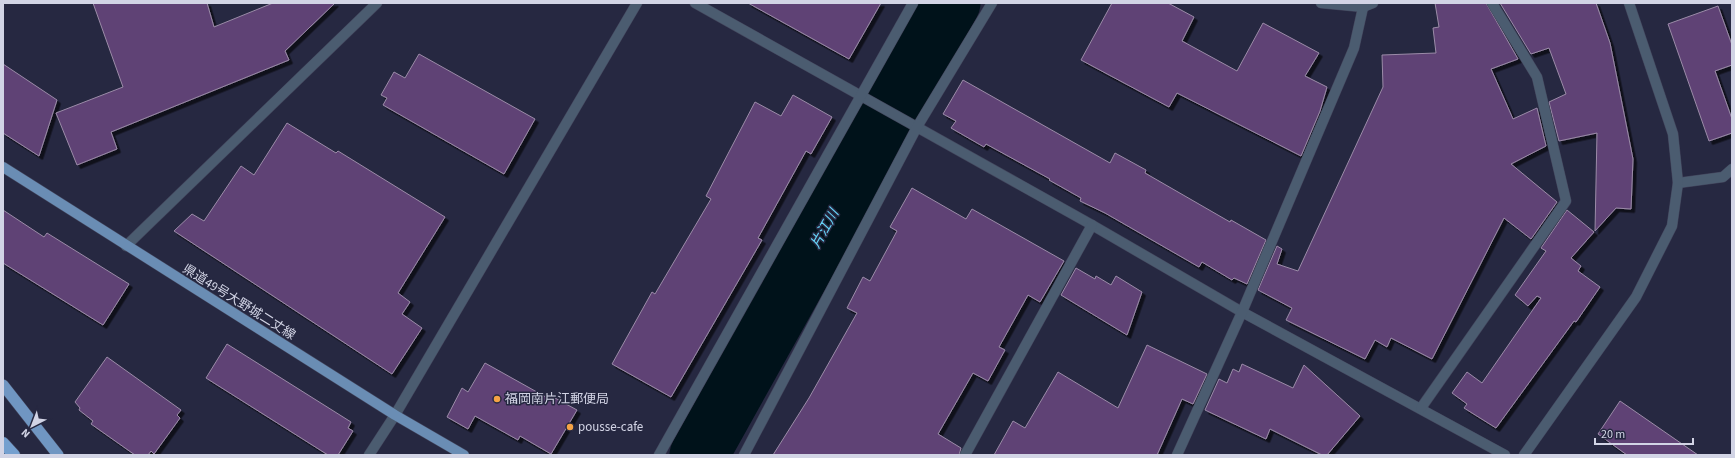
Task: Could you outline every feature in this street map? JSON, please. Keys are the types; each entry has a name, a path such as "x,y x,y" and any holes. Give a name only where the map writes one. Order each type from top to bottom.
{"highway":[{"path":"3,385 58,455"},
{"path":"3,444 13,455"}],"main road":[{"name":"県道49号大野城二丈線","path":"3,167 395,415 464,455"}],"street":[{"path":"126,246 377,3"},
{"path":"369,455 395,415 637,3"},
{"path":"695,3 1092,224 1242,312 1505,455"},
{"path":"659,455 866,97 913,3"},
{"path":"744,455 914,125 992,3"},
{"path":"1177,455 1242,312 1354,48 1367,4 1321,3"},
{"path":"1420,408 1566,201 1537,77 1492,3"},
{"path":"1524,455 1636,297 1672,226 1678,183 1673,134 1629,3"},
{"path":"1678,183 1723,177 1732,169"},
{"path":"965,455 1092,224"}],"building":[{"path":"93,3 207,3 214,27 273,3 335,3 285,51 289,60 111,132 117,149 77,165 56,113 123,87"},
{"path":"748,3 881,3 849,59"},
{"path":"1112,3 1168,3 1194,17 1182,41 1237,71 1263,23 1319,53 1305,76 1327,87 1320,111 1301,156 1177,93 1169,107 1081,60"},
{"path":"1435,3 1486,3 1518,59 1491,69 1513,119 1537,108 1546,146 1511,164 1557,202 1531,239 1504,218 1432,359 1391,338 1387,347 1375,340 1365,359 1286,320 1292,308 1258,290 1277,246 1282,249 1277,264 1298,271 1383,87 1382,55 1436,53 1433,28 1439,27"},
{"path":"1500,3 1596,3 1610,43 1633,159 1631,209 1616,208 1595,231 1597,133 1559,141 1549,102 1566,94 1549,48 1531,54"},
{"path":"1718,6 1732,45 1732,65 1715,71 1732,119 1732,133 1709,141 1668,24"},
{"path":"419,54 535,119 504,174 383,105 387,98 381,95 394,72 405,78"},
{"path":"3,64 57,100 39,156 3,133"},
{"path":"963,80 1110,163 1115,153 1146,170 1145,173 1230,222 1231,220 1266,240 1247,284 1234,278 1232,280 1202,262 1199,267 1105,213 1080,201 1081,198 1049,180 1050,179 986,144 984,147 951,128 956,121 943,114"},
{"path":"793,95 832,117 811,154 806,151 758,238 762,240 671,397 612,364 652,292 655,294 711,199 706,196 755,102 781,116"},
{"path":"287,123 336,153 338,151 445,217 398,293 410,302 402,314 422,328 392,374 174,231 192,214 204,221 241,166 254,175"},
{"path":"912,188 966,219 972,209 1064,261 1040,302 1028,295 999,347 1005,350 988,381 973,373 938,434 961,448 959,455 773,455 809,398 857,313 847,308 863,277 870,281 897,231 890,227"},
{"path":"3,210 44,237 47,233 129,284 103,325 3,263"},
{"path":"1567,210 1594,232 1571,258 1581,266 1578,271 1600,287 1576,322 1574,321 1496,428 1464,408 1467,404 1452,393 1467,372 1482,383 1541,298 1537,296 1528,306 1515,295 1546,251 1541,248"},
{"path":"1076,268 1095,279 1096,276 1111,285 1116,276 1142,292 1127,335 1061,295"},
{"path":"227,344 351,422 348,428 353,431 338,455 328,455 206,378"},
{"path":"1147,345 1207,374 1193,404 1182,399 1157,455 994,455 1013,421 1025,428 1058,372 1118,408"},
{"path":"107,357 181,410 177,415 180,418 154,454 151,451 148,455 135,455 91,424 93,421 79,410 80,408 75,402"},
{"path":"485,363 553,401 555,398 577,410 551,454 520,436 518,440 475,416 468,429 447,417 462,388 468,392"},
{"path":"1242,364 1293,388 1304,365 1360,416 1327,455 1322,455 1270,429 1266,439 1205,410 1219,379 1227,383 1233,369 1239,372"},
{"path":"1620,401 1698,455 1627,455 1598,434"}],"waterway":[{"name":"片江川","path":"699,455 951,3"}],"place":[{"name":"福岡南片江郵便局","path":"497,399"},
{"name":"pousse-cafe","path":"570,427"}]}
